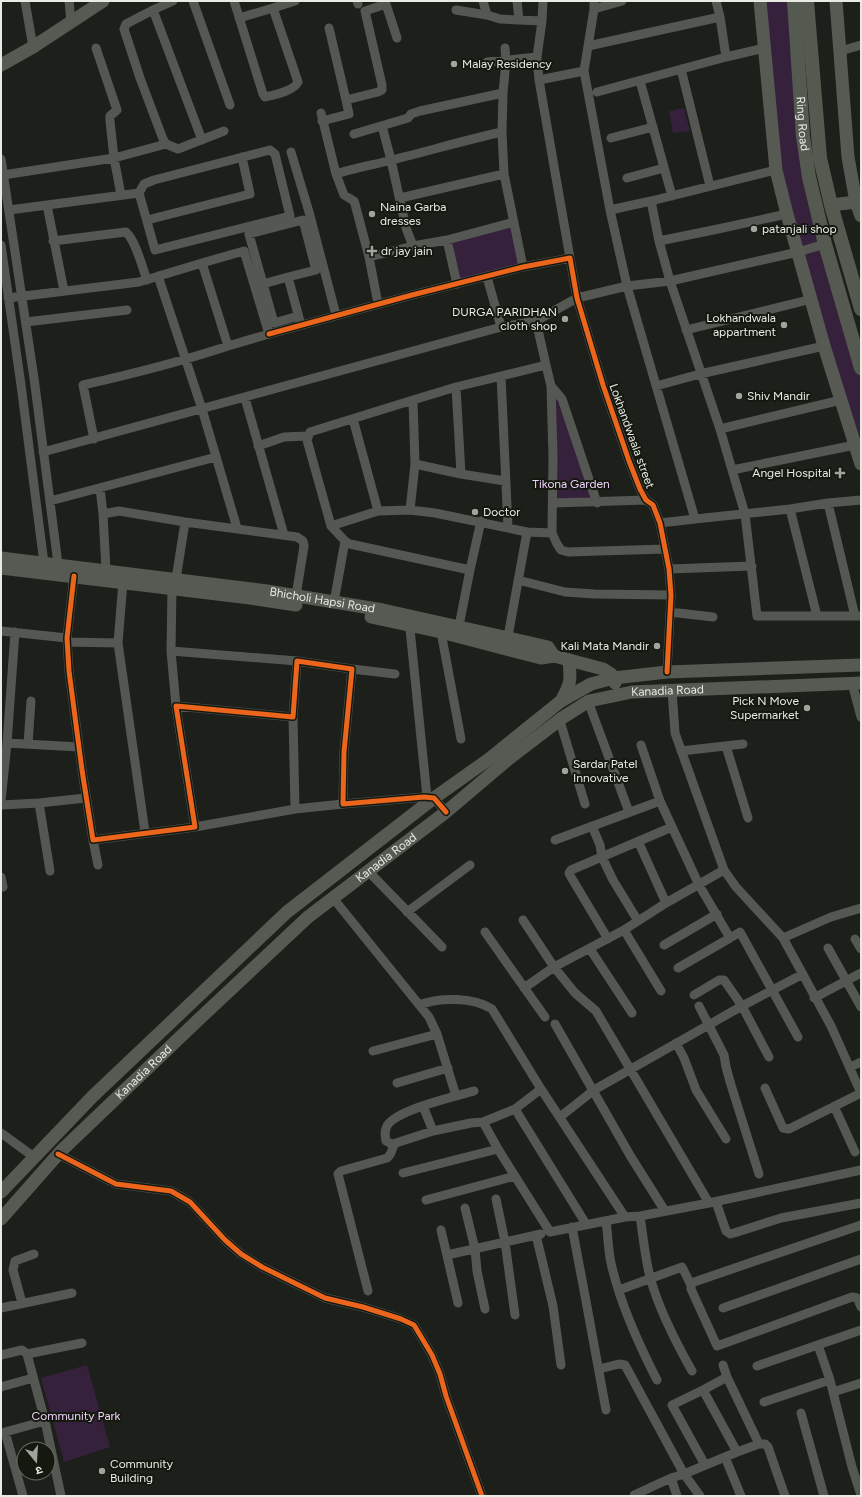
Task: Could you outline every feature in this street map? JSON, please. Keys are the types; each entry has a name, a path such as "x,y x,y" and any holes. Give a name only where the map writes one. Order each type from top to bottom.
{"main road":[{"path":"1,65 33,47 103,1"},
{"path":"760,1 776,170 824,346 861,464"},
{"name":"Ring Road","path":"794,1 803,136 811,188 825,244 861,368"},
{"name":"Ring Road","path":"807,1 820,158 831,205 861,309"},
{"path":"836,1 848,157 859,201 861,216"},
{"path":"831,205 859,201"},
{"name":"Bhicholi Hapsi Road","path":"1,558 106,570 174,583 296,596 334,602 458,632"},
{"path":"1,568 123,582 174,583 250,598 409,621 441,632 458,632 506,644 541,658 554,656 603,669 614,678 617,695"},
{"path":"561,701 570,685 570,660"},
{"name":"Kanadia Road","path":"1,1192 92,1097 286,912 430,797 489,758 561,701 592,684 614,678 667,672 861,665"},
{"name":"Kanadia Road","path":"1,1219 58,1154 196,1022 322,906 446,812 511,757 588,701 632,692 856,683"},
{"path":"312,892 322,906"},
{"path":"184,1010 196,1022"}],"street":[{"path":"25,1 33,47"},
{"path":"69,1 71,22"},
{"path":"173,1 126,24 124,28 163,139 166,144 178,149 224,131"},
{"path":"193,1 230,105"},
{"path":"234,1 265,97 291,89 296,86 298,82 273,8"},
{"path":"239,18 295,1"},
{"path":"483,1 486,15"},
{"path":"517,1 518,20"},
{"name":"Lokhandwaala street","path":"543,1 537,57 539,80 577,298 603,385 626,453 640,489 646,500 653,506 660,523 669,569 671,595 667,672"},
{"path":"622,1 594,5 584,71 610,210 627,286 695,519"},
{"path":"716,1 726,57"},
{"path":"346,100 382,90 365,11 386,2 397,38"},
{"path":"153,10 202,140"},
{"path":"456,10 500,19 542,21"},
{"path":"588,46 720,17"},
{"path":"329,28 349,114 322,117 336,174 344,195 354,201 369,257 378,304"},
{"path":"840,50 861,44"},
{"path":"96,48 117,110 110,116 110,121 114,158 121,195"},
{"path":"505,48 506,61 502,132 504,174 523,267"},
{"path":"597,92 680,69 765,48"},
{"path":"487,62 537,57"},
{"path":"680,69 710,186"},
{"path":"539,80 584,71"},
{"path":"640,81 672,196"},
{"path":"354,134 408,118 411,114 420,111 503,93"},
{"path":"382,126 406,228 412,246"},
{"path":"611,138 653,127"},
{"path":"336,174 465,140 502,132"},
{"path":"3,178 114,158 166,144"},
{"path":"270,150 274,152 290,216 155,250 139,194 144,184 154,180 270,150"},
{"path":"291,152 309,212 336,315"},
{"path":"147,220 250,194 242,157"},
{"path":"1,159 26,322 58,564"},
{"path":"627,178 664,168"},
{"path":"610,210 776,170"},
{"path":"400,198 504,174"},
{"path":"9,210 121,195 139,194"},
{"path":"651,201 659,240 670,281 700,374 720,429 745,514 757,616 858,616 828,503"},
{"path":"47,206 64,291"},
{"path":"659,240 787,214"},
{"path":"262,284 316,270 303,220 249,234 262,284 274,323 300,321 336,315 457,284 487,278 523,267 570,258"},
{"path":"369,257 412,246 447,240 514,222"},
{"path":"1,225 11,224"},
{"path":"53,241 126,232 134,244 147,280"},
{"path":"447,240 457,284"},
{"path":"44,452 501,327 536,321 577,298 627,286 670,281 798,252 825,244"},
{"path":"1,245 44,563"},
{"path":"8,298 139,282 202,262 244,251 269,334"},
{"path":"202,262 228,346"},
{"path":"158,276 202,409 237,528"},
{"path":"288,277 300,321"},
{"path":"487,278 501,327"},
{"path":"686,330 812,299"},
{"path":"26,322 127,310"},
{"path":"94,439 83,385 186,360 269,334 300,321"},
{"path":"536,321 551,386 552,533 557,544 561,550 568,552 665,549"},
{"path":"656,386 700,374 824,346"},
{"path":"258,446 284,437 307,436 310,432 456,387 546,365"},
{"path":"501,376 508,528"},
{"path":"551,386 562,399 597,503"},
{"path":"456,387 461,474"},
{"path":"245,398 284,535"},
{"path":"410,510 415,464 413,400"},
{"path":"720,429 841,400"},
{"path":"353,419 378,511"},
{"path":"307,436 331,526 345,541 373,549 470,570"},
{"path":"732,470 855,445"},
{"path":"50,501 216,457"},
{"path":"415,464 461,474 505,481"},
{"path":"100,488 106,570"},
{"path":"553,504 646,500"},
{"path":"660,523 861,500"},
{"path":"790,509 817,616"},
{"path":"331,526 378,511 410,510 436,513 527,532 552,533"},
{"path":"102,514 119,511 185,522 297,537 304,546 296,596"},
{"path":"185,522 174,583 171,651 176,706 195,827"},
{"path":"458,632 481,522"},
{"path":"506,644 527,532"},
{"path":"334,602 345,541"},
{"path":"669,569 752,566"},
{"path":"74,576 67,640 69,671 86,798 98,865"},
{"path":"518,580 565,592 671,595"},
{"path":"123,582 118,643 145,832"},
{"path":"670,612 713,617"},
{"path":"409,621 430,797 446,812"},
{"path":"1,631 67,640 118,643"},
{"path":"1,801 15,632"},
{"path":"441,632 461,739"},
{"path":"171,651 297,661 395,674"},
{"path":"295,809 293,717 297,661"},
{"path":"343,804 344,752 352,669"},
{"path":"856,683 861,717"},
{"path":"672,691 675,733 724,870 736,887 782,938 803,974 814,998 831,1026 861,1093 790,1129 786,1129 783,1128 765,1088"},
{"path":"28,744 31,701"},
{"path":"588,701 629,812"},
{"path":"176,706 293,717"},
{"path":"560,721 585,804"},
{"path":"7,743 79,747"},
{"path":"681,751 744,744"},
{"path":"641,745 660,801 699,885 730,938"},
{"path":"726,746 748,818"},
{"path":"93,840 145,832 195,827 295,809 430,797"},
{"path":"1,805 86,798"},
{"path":"555,840 660,801"},
{"path":"39,803 50,871"},
{"path":"592,826 602,856 613,880 638,921"},
{"path":"608,939 570,873 571,870 672,827"},
{"path":"638,841 666,904"},
{"path":"407,912 470,865"},
{"path":"524,988 554,967 624,930 724,870"},
{"path":"368,871 442,947"},
{"path":"1,877 3,887"},
{"path":"334,898 429,1017 437,1034 456,1096"},
{"path":"782,938 831,917 861,908"},
{"path":"664,945 717,914"},
{"path":"522,920 554,967 575,993 596,1010 630,1069 712,1202 726,1232 730,1234 781,1218 860,1204"},
{"path":"624,930 661,991"},
{"path":"485,932 545,1017"},
{"path":"678,968 740,932 798,1037"},
{"path":"855,939 861,949"},
{"path":"828,948 861,1007"},
{"path":"590,949 632,1013"},
{"path":"814,998 861,972"},
{"path":"560,1117 594,1090 742,1006 803,974"},
{"path":"694,994 719,980 724,980 742,1006 769,1057"},
{"path":"419,1005 429,1001 446,999 485,1005 492,1009 625,1217"},
{"path":"699,1006 724,1055 731,1085 759,1174"},
{"path":"555,1024 631,1157 665,1211"},
{"path":"372,1051 437,1034"},
{"path":"676,1043 684,1058 696,1090 726,1139"},
{"path":"850,1067 861,1062"},
{"path":"397,1083 448,1068"},
{"path":"368,1291 338,1174 341,1171 387,1158 392,1154 396,1143 433,1131 483,1122 515,1109 542,1089"},
{"path":"394,1145 386,1141 384,1133 387,1125 401,1114 474,1091"},
{"path":"423,1106 433,1131"},
{"path":"834,1106 855,1152"},
{"path":"515,1109 586,1224"},
{"path":"483,1122 498,1149 550,1232"},
{"path":"1,1133 34,1158"},
{"path":"403,1173 498,1149"},
{"path":"58,1154 116,1184 171,1191 190,1202 225,1240 241,1254 262,1267 325,1298 363,1307 401,1319 414,1325 432,1355 440,1374 446,1396 482,1496"},
{"path":"448,1255 586,1224 625,1217 640,1216 712,1202 861,1170"},
{"path":"426,1200 515,1176"},
{"path":"496,1199 505,1242 516,1315"},
{"path":"465,1208 475,1249 477,1271 485,1309"},
{"path":"640,1216 650,1278 677,1343 692,1371"},
{"path":"606,1220 611,1263 623,1304 638,1344 657,1380"},
{"path":"691,1285 694,1282 861,1225"},
{"path":"572,1227 606,1410"},
{"path":"441,1230 448,1255 458,1304"},
{"path":"536,1235 552,1306 561,1365"},
{"path":"22,1303 13,1265 15,1261 34,1254"},
{"path":"723,1308 861,1259"},
{"path":"619,1290 682,1267 717,1346 852,1297 857,1298 861,1307"},
{"path":"1,1308 72,1293"},
{"path":"757,1366 861,1330"},
{"path":"27,1354 82,1343"},
{"path":"818,1346 830,1380 860,1496"},
{"path":"1,1355 22,1350 27,1354 45,1421 61,1496"},
{"path":"599,1369 619,1364 625,1365 684,1474 700,1496"},
{"path":"723,1365 727,1377 759,1444"},
{"path":"705,1465 672,1405 727,1377"},
{"path":"1,1386 33,1378"},
{"path":"764,1402 830,1380"},
{"path":"833,1392 861,1383"},
{"path":"703,1390 737,1452"},
{"path":"801,1413 824,1496"},
{"path":"13,1496 23,1495 5,1432 45,1421"},
{"path":"634,1496 671,1478 737,1452 759,1444 764,1444 768,1447 785,1496"},
{"path":"725,1457 741,1496"},
{"path":"671,1478 677,1496"}],"green space":[{"path":"759,1 794,1 811,188 861,366 861,469 800,271 774,120"},
{"path":"684,108 690,131 673,133 669,111"},
{"path":"514,222 520,268 457,284 447,240"},
{"name":"Tikona Garden","path":"551,386 596,500 553,503"},
{"name":"Community Park","path":"87,1365 110,1447 64,1462 41,1378"}],"cycle path":[{"path":"269,334 412,295 523,267 570,258 577,298 603,385 640,489 646,500 653,505 660,523 669,569 671,595 667,672"},
{"path":"74,576 67,638 69,671 93,840 195,827 176,706 293,717 297,661 352,669 344,752 343,804 424,797 434,798 446,812"},
{"path":"58,1154 116,1184 171,1191 190,1202 225,1240 241,1254 262,1267 325,1298 363,1307 401,1319 414,1325 432,1355 440,1374 446,1396 482,1496"}],"place":[{"name":"Malay Residency","path":"454,64"},
{"name":"Naina Garba dresses","path":"372,214"},
{"name":"patanjali shop","path":"754,229"},
{"name":"dr jay jain","path":"372,251"},
{"name":"DURGA PARIDHAN cloth shop","path":"565,319"},
{"name":"Lokhandwala appartment","path":"784,325"},
{"name":"Shiv Mandir","path":"739,396"},
{"name":"Angel Hospital","path":"840,473"},
{"name":"Doctor","path":"475,512"},
{"name":"Kali Mata Mandir","path":"657,646"},
{"name":"Pick N Move Supermarket","path":"807,708"},
{"name":"Sardar Patel Innovative","path":"565,771"},
{"name":"Community Building","path":"102,1471"}]}
